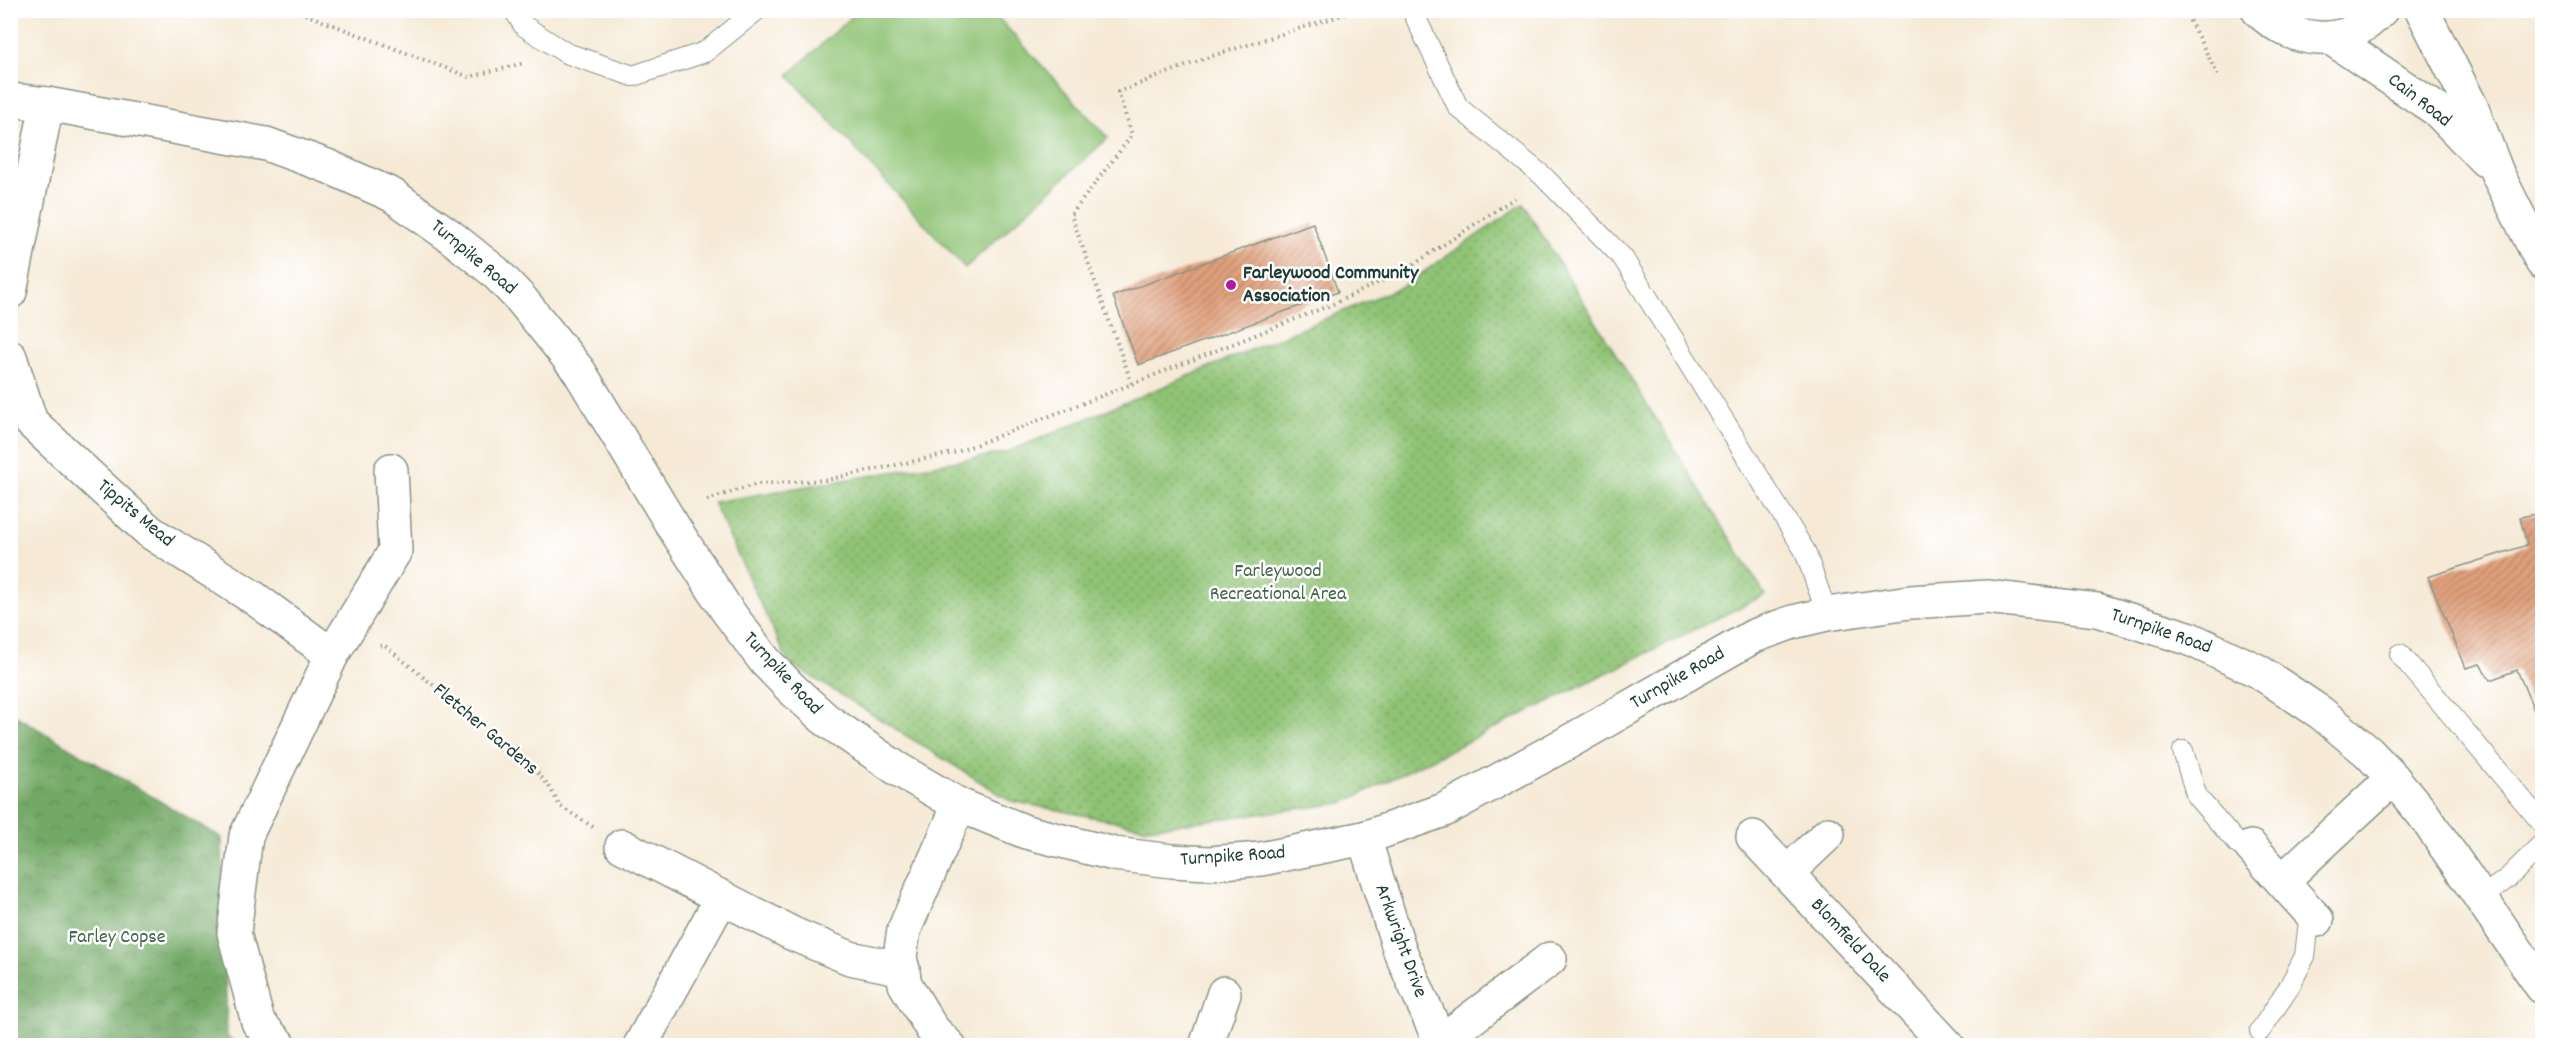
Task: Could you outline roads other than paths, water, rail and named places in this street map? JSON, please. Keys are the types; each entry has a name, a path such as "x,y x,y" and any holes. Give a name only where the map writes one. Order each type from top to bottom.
{"street":[{"path":"2258,10 2270,22 2288,32 2309,38 2331,38 2354,31 2374,19 2381,10"},
{"name":"Cain Road","path":"2422,10 2471,106 2499,175 2542,262"},
{"name":"Cain Road","path":"2331,38 2437,110 2499,175"},
{"name":"Turnpike Road","path":"10,100 46,104 266,144 327,166 392,195 450,236 495,272 521,299 579,371 693,559 744,635 765,661 825,719 888,763 959,805 1026,832 1114,854 1209,863 1261,859 1364,838 1444,810 1545,756 1754,636 1793,622 1827,614 1910,602 1987,597 2097,610 2188,638 2258,670 2321,713 2368,752 2429,822 2542,987"},
{"path":"10,292 46,104"},
{"name":"Tippits Mead","path":"10,357 31,422 150,532 254,598 332,655"},
{"path":"280,1046 258,1022 234,933 246,836 332,655 395,551 391,470"},
{"path":"2282,880 2393,778"},
{"path":"949,1046 932,1029 905,984 900,956 904,930 959,805"},
{"path":"1787,873 1828,834"},
{"name":"Blomfield Dale","path":"1753,837 1948,1046"},
{"name":"Arkwright Drive","path":"1364,838 1400,951 1441,1044 1550,959"},
{"path":"622,846 792,934 850,958 903,969"},
{"path":"2251,847 2313,916"},
{"path":"640,1046 722,897"},
{"path":"1206,1046 1224,993"}],"lane":[{"path":"514,10 524,26 566,53 633,76 705,52 757,10"},
{"path":"1412,10 1458,107 1543,176 1623,258 1806,551 1827,614"},
{"path":"2400,654 2542,823"},
{"path":"2183,750 2197,797 2239,845 2251,847"},
{"path":"2481,898 2508,878 2542,844"},
{"path":"2260,1031 2288,989 2306,956 2313,916"}],"place":[{"name":"Farleywood Community Association","path":"1231,285"}],"park label":[{"name":"Farleywood Recreational Area","path":"1278,584"},
{"name":"Farley Copse","path":"117,938"}]}
